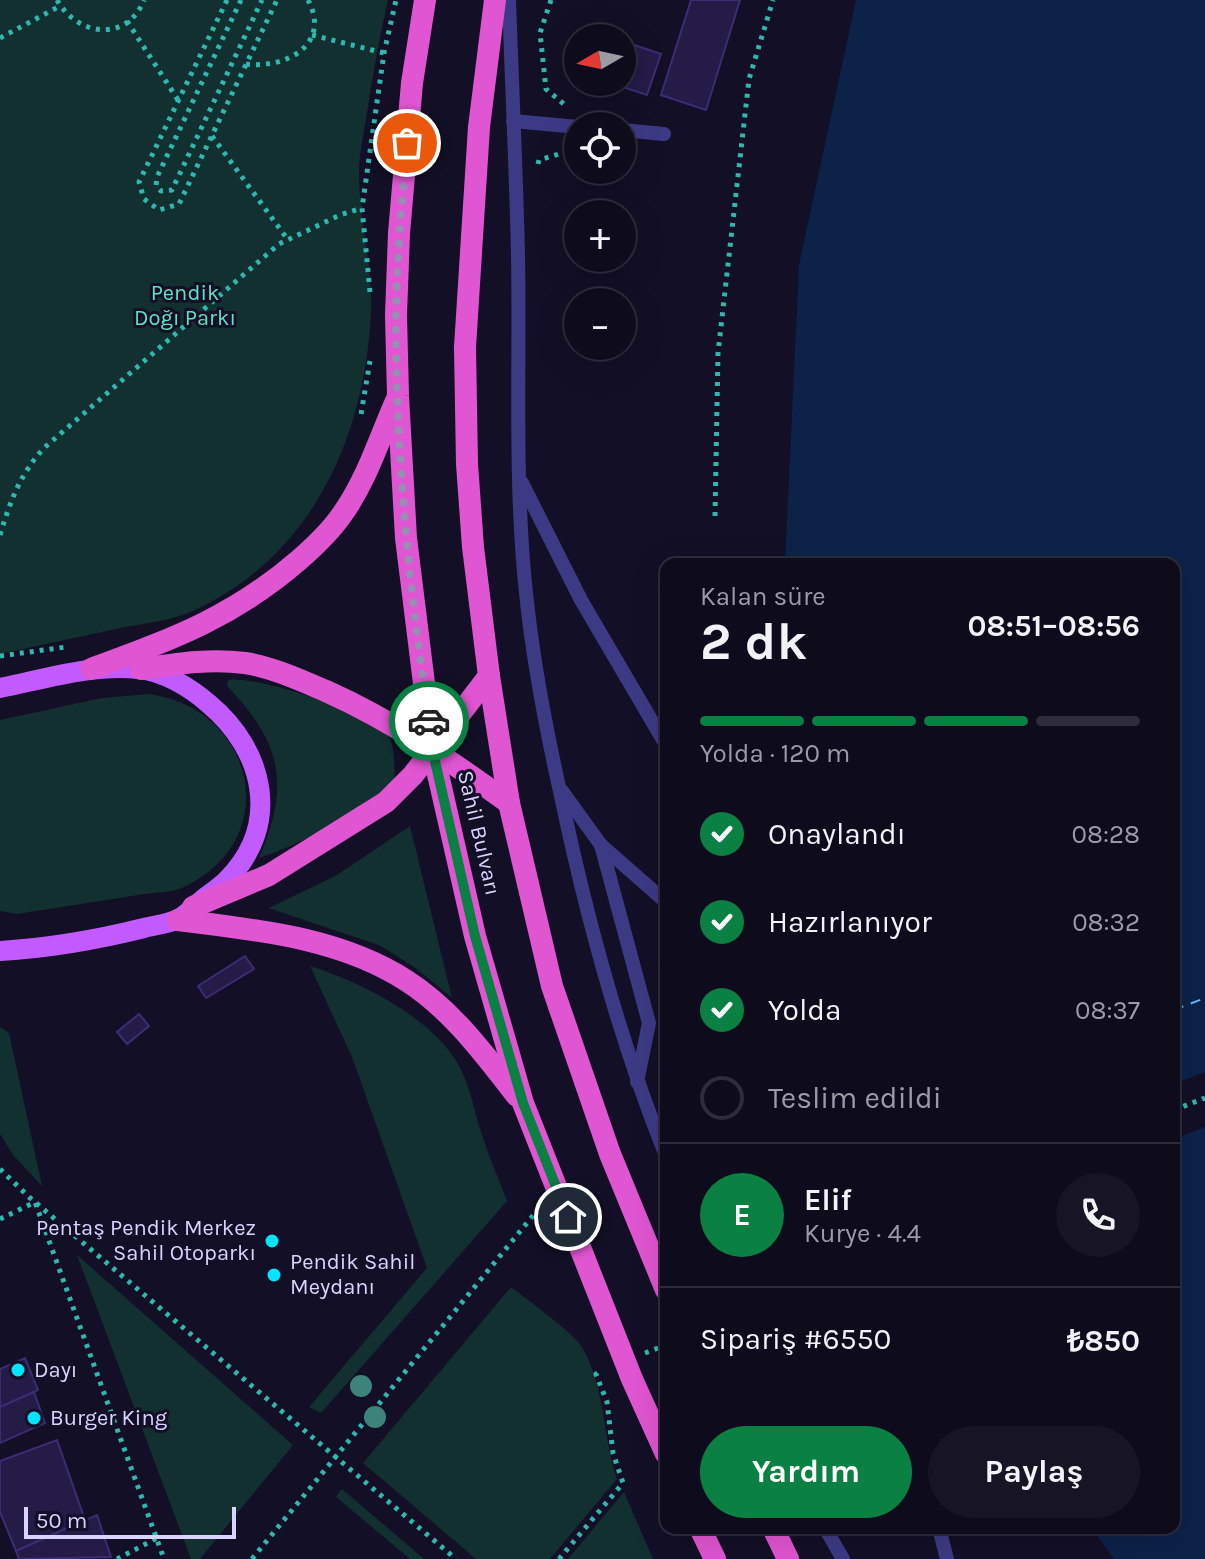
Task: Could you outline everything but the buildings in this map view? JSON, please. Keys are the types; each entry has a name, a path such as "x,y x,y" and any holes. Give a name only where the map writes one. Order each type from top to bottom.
{"highway":[{"name":"Sahil Bulvarı","path":"425,0 412,83 399,233 398,396 406,538 432,748 475,936 523,1103 632,1379 660,1441"},
{"name":"Sahil Bulvarı","path":"495,0 479,127 465,347 467,464 473,547 489,676 509,803 544,957 566,1032 610,1154 660,1275"},
{"path":"91,669 191,632 249,600 322,539 342,516 360,486 398,396"},
{"path":"141,669 199,661 246,663 296,678 374,713 432,748 509,803"},
{"path":"186,914 269,875 386,802 413,775 489,676"},
{"path":"186,914 328,946 372,962 408,982 472,1039 523,1103"},
{"path":"703,1534 715,1559"},
{"path":"776,1534 788,1559"}],"main road":[{"path":"0,688 91,669 141,669 164,677 197,693 223,716 245,745 260,788 252,841 227,880 186,914 51,948 0,951"}],"lane":[{"path":"509,0 518,255 520,477 526,597 534,658 558,787 600,965 637,1082 660,1141"},
{"path":"513,121 564,126"},
{"path":"636,131 664,134"},
{"path":"520,477 581,600 660,735"},
{"path":"558,787 601,845 660,897"},
{"path":"601,845 649,1023 637,1082"},
{"path":"828,1534 843,1559"},
{"path":"941,1534 947,1559"}],"path":[{"path":"0,38 58,3 76,23 90,29 105,30 133,18 144,0"},
{"path":"227,0 139,182 141,194 148,204 159,210 179,204 277,0"},
{"path":"241,0 157,177 156,186 161,191 172,190 262,0"},
{"path":"246,64 258,66 283,62 300,52 312,35 314,15 308,0"},
{"path":"370,300 362,208 384,53 396,0"},
{"path":"715,516 718,353 747,94 773,0"},
{"path":"127,21 178,101"},
{"path":"312,35 384,53"},
{"path":"212,136 288,240"},
{"path":"0,535 13,493 29,465 44,448 279,244 362,208"},
{"path":"358,427 372,346"},
{"path":"0,656 76,645"},
{"path":"1180,1108 1205,1098"},
{"path":"0,1169 456,1559"},
{"path":"252,1559 557,1188"},
{"path":"0,1219 35,1202"},
{"path":"35,1202 164,1559"},
{"path":"559,1559 623,1483 613,1453 607,1402 596,1374"},
{"path":"117,1559 157,1538"}],"green space":[{"name":"Pendik Doğı Parkı","path":"0,0 388,0 359,167 371,295 367,358 358,403 344,446 325,487 301,524 271,558 236,586 195,610 161,621 0,654"},
{"path":"228,680 263,683 313,698 379,727 391,741 395,780 331,825 259,858 275,808 275,765 259,726 227,686"},
{"path":"149,694 185,704 213,723 233,748 244,777 245,807 237,837 217,864 181,888 17,914 0,911 0,720 102,698"},
{"path":"410,826 452,998 417,969 381,946 269,908 337,875"},
{"path":"310,966 386,999 422,1024 450,1052 465,1078 507,1201 321,1413 309,1407 427,1268 352,1057"},
{"path":"0,1027 9,1033 42,1186 13,1155 0,1134"},
{"path":"77,1255 293,1445 200,1559 191,1559"},
{"path":"511,1287 560,1325 582,1347 600,1395 617,1479 550,1559 476,1559 363,1463"},
{"path":"342,1489 424,1559 410,1559 336,1497"},
{"path":"624,1492 653,1559 568,1559"}],"water":[{"path":"856,0 1205,0 1205,1072 1180,1082 1180,558 785,558 799,265"},
{"path":"1205,1127 1205,1559 1114,1559 1096,1534 1180,1534 1180,1137"}],"ferry route":[{"path":"1180,1008 1205,998"}],"way so far":[{"path":"407,143 396,315 398,396 406,538 429,721"}],"place":[{"name":"Pentaş Pendik Merkez Sahil Otoparkı","path":"272,1241"},
{"name":"Pendik Sahil Meydanı","path":"274,1275"},
{"name":"Dayı","path":"18,1370"},
{"name":"Burger King","path":"34,1418"}],"route":[{"path":"429,721 432,748 475,936 523,1103 568,1217"}]}
